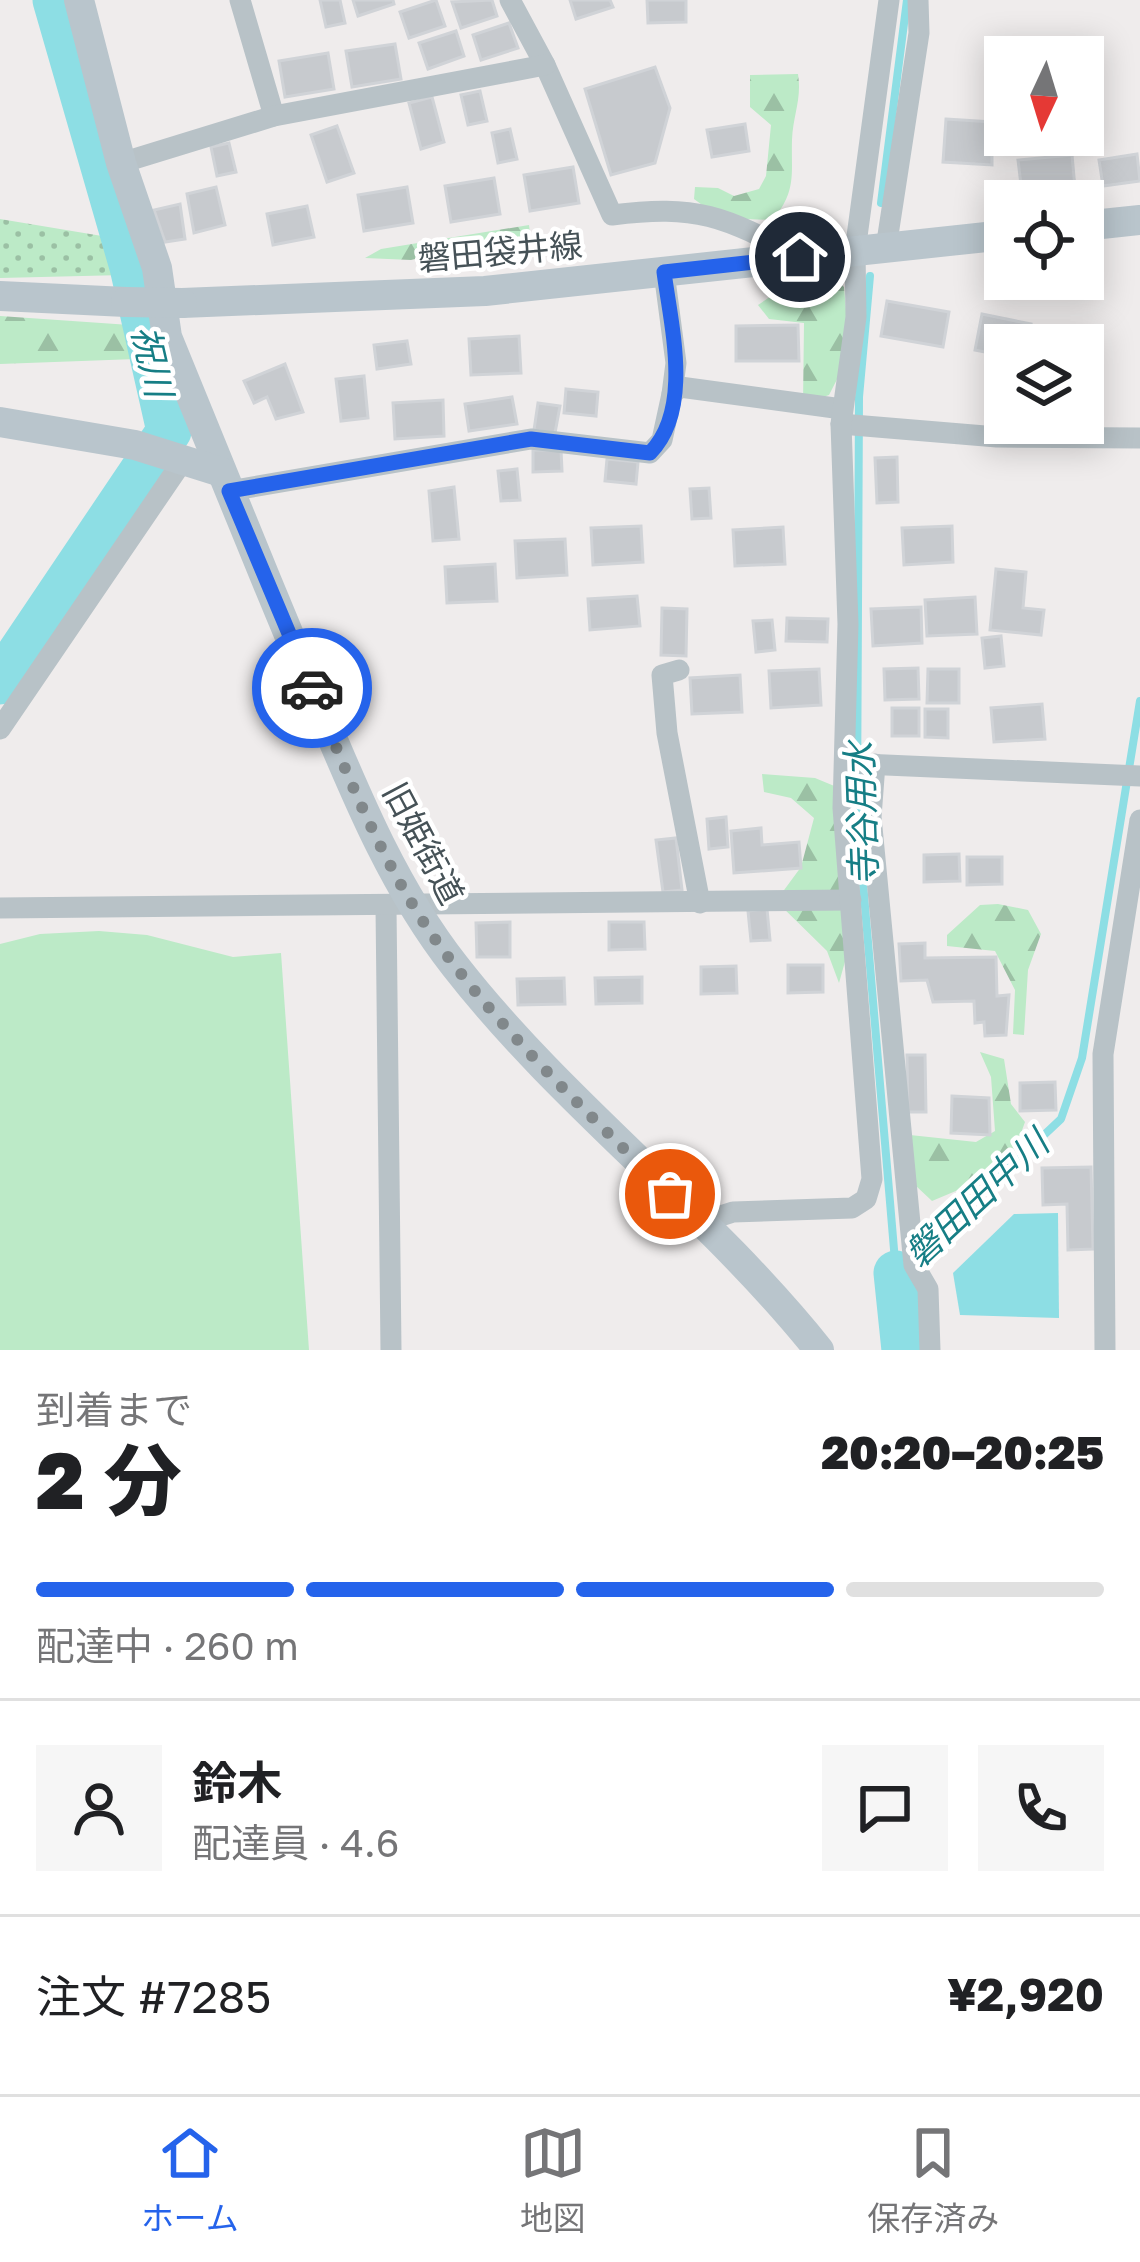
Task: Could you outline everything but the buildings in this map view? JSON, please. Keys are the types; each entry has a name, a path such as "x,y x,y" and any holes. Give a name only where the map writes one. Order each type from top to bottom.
{"street":[{"name":"旧姫街道","path":"80,0 122,163 157,268 167,338 400,907 522,1045 819,1350"},
{"path":"510,0 545,65 612,215 674,207 739,223 800,257"},
{"path":"871,249 889,0"},
{"path":"699,1223 733,1212 853,1208 866,1199 872,1179 844,763 848,624 841,417 856,317 919,33 918,0"},
{"path":"249,2 274,116"},
{"path":"122,163 274,116 545,65"},
{"path":"1104,224 1140,220"},
{"name":"磐田袋井線","path":"0,296 182,303 463,292 984,237"},
{"path":"0,422 69,431 184,459 225,482 531,439 650,453 662,440 676,363 664,272"},
{"path":"673,394 680,387 841,417 997,437 1140,438"},
{"path":"0,728 184,459"},
{"path":"679,670 662,675 667,733 700,903"},
{"path":"844,763 1128,776"},
{"path":"874,764 871,817 888,1000 914,1265 928,1289 931,1350"},
{"path":"1105,1350 1103,1054 1140,820"},
{"path":"0,908 851,900"},
{"path":"391,1350 400,907"}],"green space":[{"path":"798,74 786,200 773,220 720,218 694,199 695,187 718,188 734,196 759,189 766,176 771,125 750,107 750,75"},
{"path":"0,219 114,238 124,275 0,278"},
{"path":"529,225 531,241 514,251 467,247 411,260 365,258 381,249"},
{"path":"834,278 844,287 850,354 829,395 803,404 804,323 769,319 758,305 777,292"},
{"path":"0,316 130,325 149,342 136,359 0,364"},
{"path":"762,774 815,778 844,790 846,958 839,983 827,951 776,901 801,867 814,818 791,798 764,792"},
{"path":"980,905 1028,910 1041,934 1028,970 1024,1035 1013,1034 1015,990 995,951 947,946 947,935"},
{"path":"40,934 147,935 233,957 281,953 309,1350 0,1350 0,944"},
{"path":"980,1052 1004,1059 1011,1104 1025,1122 1008,1169 932,1201 915,1185 910,1135 976,1142 995,1131 991,1077"}],"water":[{"path":"1058,1213 1059,1318 960,1315 953,1273 1014,1214"}],"waterway":[{"name":"祝川","path":"0,682 169,431 132,267 55,0"},
{"name":"寺谷用水","path":"881,203 907,0"},
{"name":"寺谷用水","path":"870,276 859,397 857,812 896,1273"},
{"name":"磐田田中川","path":"919,1252 1061,1119 1082,1058 1140,701"},
{"name":"寺谷用水","path":"896,1273 904,1350"}],"way so far":[{"path":"312,688 367,820 414,907 454,965 522,1045 670,1194"}],"route":[{"path":"312,688 229,491 531,439 650,453 662,440 676,363 664,272 800,257"}]}
